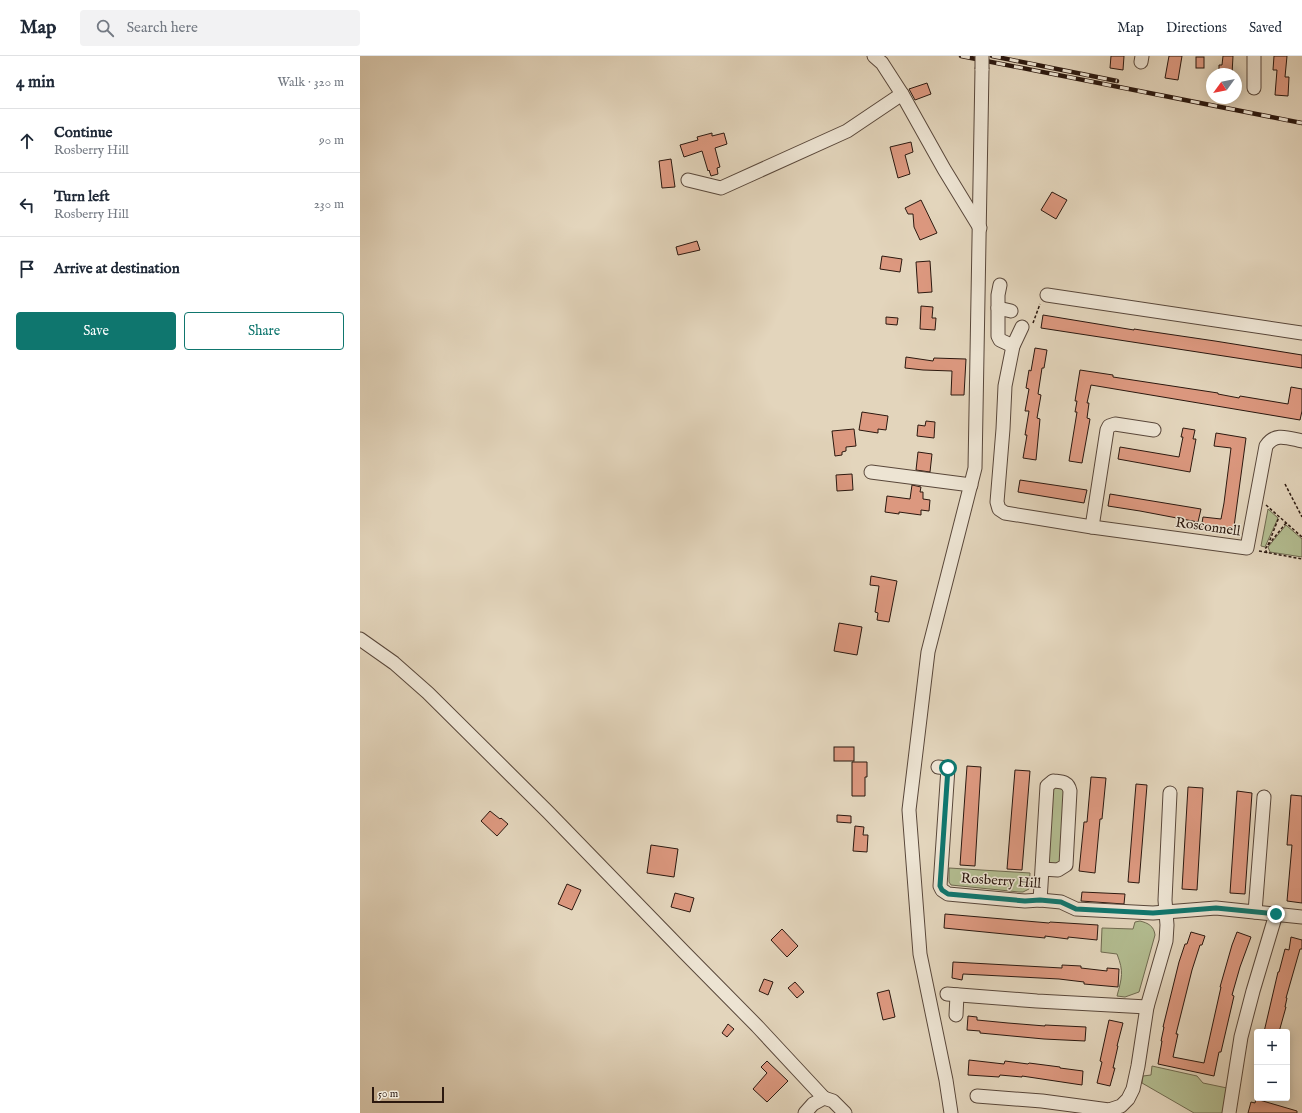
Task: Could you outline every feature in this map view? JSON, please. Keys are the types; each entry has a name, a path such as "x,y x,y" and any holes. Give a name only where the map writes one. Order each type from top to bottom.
{"street":[{"path":"874,56 882,63 902,94 944,169 980,228"},
{"path":"951,1113 945,1073 920,954 909,810 928,652 976,468 982,56"},
{"path":"1254,56 1254,88"},
{"path":"688,180 721,188 847,131 902,94"},
{"path":"1000,285 998,336 1000,340 1013,346"},
{"path":"1047,295 1302,333"},
{"path":"998,308 1012,311"},
{"name":"Rosconnell","path":"1022,327 1013,346 1005,386 997,502 999,509 1005,513 1092,527 1248,548 1266,446 1270,440 1277,437 1302,441"},
{"path":"1092,527 1107,430 1109,426 1115,424 1154,430"},
{"path":"871,472 971,485"},
{"path":"360,639 394,663 428,693 548,812 757,1026 824,1098 833,1100 845,1113"},
{"name":"Rosberry Hill","path":"938,767 948,768 940,886 942,890 948,894 1025,901 1040,900 1061,902 1076,909 1153,913 1216,908 1302,917"},
{"path":"1040,900 1047,786 1053,781 1065,782 1069,786 1070,790 1066,865 1058,870 1042,869"},
{"path":"977,1096 1042,1101 1109,1110 1121,1106 1128,1099 1133,1089 1138,1066 1147,1007 1166,941 1166,912 1164,900 1170,793"},
{"path":"1255,912 1264,797"},
{"path":"1230,1113 1241,1037 1276,914"},
{"path":"956,1015 952,995 1147,1007"},
{"path":"805,1113 813,1104 824,1098"}],"path":[{"path":"1285,484 1302,516"},
{"path":"1266,505 1302,537"},
{"path":"1267,553 1265,549 1279,517"},
{"path":"1267,546 1286,523"},
{"path":"1248,548 1267,553 1302,558"}],"green space":[{"path":"1268,509 1278,518 1265,547 1261,546"},
{"path":"1286,525 1302,539 1302,557 1270,552 1268,547"},
{"path":"1055,786 1064,789 1060,864 1047,864 1049,793"},
{"path":"949,868 1030,873 1029,889 1019,892 951,885 949,882"},
{"path":"1140,921 1150,925 1155,935 1139,992 1125,997 1117,996 1121,979 1121,965 1117,954 1101,952 1102,928 1133,929 1135,922"},
{"path":"1152,1066 1197,1076 1203,1083 1227,1088 1224,1113 1194,1113 1142,1083 1143,1076 1151,1075"}],"building":[{"path":"1111,56 1124,56 1123,70 1110,68"},
{"path":"1169,56 1182,56 1178,80 1165,78"},
{"path":"1223,56 1233,56 1232,68 1219,68 1219,65 1222,65"},
{"path":"1274,56 1287,56 1285,77 1289,77 1288,96 1275,95 1277,70 1273,70"},
{"path":"1196,57 1204,57 1204,68 1196,68"},
{"path":"927,83 931,94 915,100 909,89"},
{"path":"712,133 712,136 724,133 727,144 715,148 720,167 717,168 718,174 711,176 702,151 684,157 680,145 698,140 697,137"},
{"path":"911,142 913,152 905,155 910,174 898,178 890,147"},
{"path":"671,159 675,187 662,188 659,161"},
{"path":"1052,192 1067,200 1056,219 1041,210"},
{"path":"921,200 937,233 920,240 914,227 913,214 908,214 905,208"},
{"path":"697,241 700,250 678,255 676,247"},
{"path":"882,256 902,259 900,272 880,269"},
{"path":"930,261 932,292 918,293 916,262"},
{"path":"921,306 933,307 932,318 936,318 935,330 920,329"},
{"path":"1043,315 1302,355 1302,368 1041,328"},
{"path":"886,317 898,318 897,325 886,324"},
{"path":"1035,348 1047,350 1044,368 1042,368 1038,394 1041,395 1037,418 1040,419 1036,460 1023,458 1029,411 1025,411 1029,389 1026,388"},
{"path":"906,357 933,361 934,358 966,359 964,395 951,395 952,371 905,368"},
{"path":"1080,370 1113,375 1113,377 1218,393 1239,398 1240,396 1288,404 1291,387 1302,389 1302,411 1300,420 1091,385 1087,403 1089,403 1087,418 1090,419 1082,463 1069,461 1077,412 1075,412 1077,401 1075,401"},
{"path":"862,412 888,416 886,430 878,429 878,433 859,430"},
{"path":"926,421 935,422 934,438 917,436 918,425 925,426"},
{"path":"1183,428 1195,430 1193,439 1196,439 1190,472 1118,459 1120,447 1179,457 1183,437 1181,437"},
{"path":"854,429 856,446 846,447 846,451 842,452 842,455 835,456 832,431"},
{"path":"1216,433 1246,438 1233,534 1201,529 1203,517 1221,519 1224,503 1231,448 1214,446"},
{"path":"918,452 932,454 930,472 916,470"},
{"path":"852,474 853,490 837,491 836,475"},
{"path":"1020,480 1087,490 1084,503 1018,492"},
{"path":"912,485 921,487 920,492 923,492 923,499 930,500 929,511 921,510 921,515 885,512 887,496 910,499"},
{"path":"1110,494 1201,509 1198,522 1108,506"},
{"path":"871,576 897,581 889,622 877,620 878,613 875,612 879,586 870,585"},
{"path":"839,623 862,627 857,655 834,651"},
{"path":"834,747 854,747 854,761 834,761"},
{"path":"852,762 867,762 865,796 852,796"},
{"path":"967,766 981,767 975,866 960,865"},
{"path":"1015,770 1030,771 1022,870 1007,869"},
{"path":"1091,777 1106,778 1102,819 1100,819 1095,873 1079,871 1084,822 1087,822"},
{"path":"1136,784 1147,785 1139,883 1128,882"},
{"path":"1188,787 1203,788 1197,890 1182,889"},
{"path":"1237,791 1252,793 1245,894 1230,893"},
{"path":"1291,795 1302,796 1302,903 1287,901 1292,845 1287,845"},
{"path":"490,811 508,824 497,836 481,821"},
{"path":"837,815 851,816 851,823 837,822"},
{"path":"855,826 864,827 863,835 868,835 867,852 853,851"},
{"path":"651,845 678,849 674,877 647,873"},
{"path":"567,884 581,890 572,910 558,904"},
{"path":"1082,892 1125,894 1124,904 1081,901"},
{"path":"675,893 694,898 690,912 671,907"},
{"path":"945,914 1049,923 1098,925 1097,940 1068,937 1068,939 1045,936 1045,938 944,928"},
{"path":"782,929 798,946 787,957 771,940"},
{"path":"1191,932 1205,936 1202,945 1200,945 1192,970 1176,1034 1178,1034 1173,1057 1204,1063 1220,987 1232,945 1237,932 1251,937 1232,995 1234,996 1214,1076 1158,1064 1163,1027 1179,962"},
{"path":"1291,937 1302,940 1302,949 1300,949 1286,998 1286,1007 1280,1029 1265,1029 1285,949 1289,950"},
{"path":"953,962 1062,968 1062,965 1081,966 1081,968 1107,971 1107,968 1119,969 1118,987 1084,984 1084,982 1059,979 963,974 962,980 952,978"},
{"path":"764,979 773,982 768,995 759,991"},
{"path":"795,982 804,992 797,998 788,988"},
{"path":"889,990 895,1017 883,1020 877,993"},
{"path":"968,1016 977,1017 977,1020 1008,1023 1086,1027 1085,1041 980,1033 980,1031 967,1030"},
{"path":"1109,1020 1123,1023 1113,1068 1115,1068 1110,1086 1097,1083"},
{"path":"728,1024 734,1029 727,1037 722,1033"},
{"path":"969,1060 1004,1064 1005,1061 1029,1063 1083,1071 1082,1085 1022,1076 1000,1075 999,1077 968,1075"},
{"path":"767,1061 788,1081 767,1102 753,1089 767,1073 761,1067"},
{"path":"1256,1101 1263,1101 1297,1111 1297,1113 1248,1113 1251,1102 1255,1103"}],"railway":[{"path":"961,56 1302,123"},
{"path":"992,56 1117,81"}],"route":[{"path":"948,768 940,886 942,890 948,894 1025,901 1040,900 1061,902 1076,909 1153,913 1216,908 1276,914"}]}
